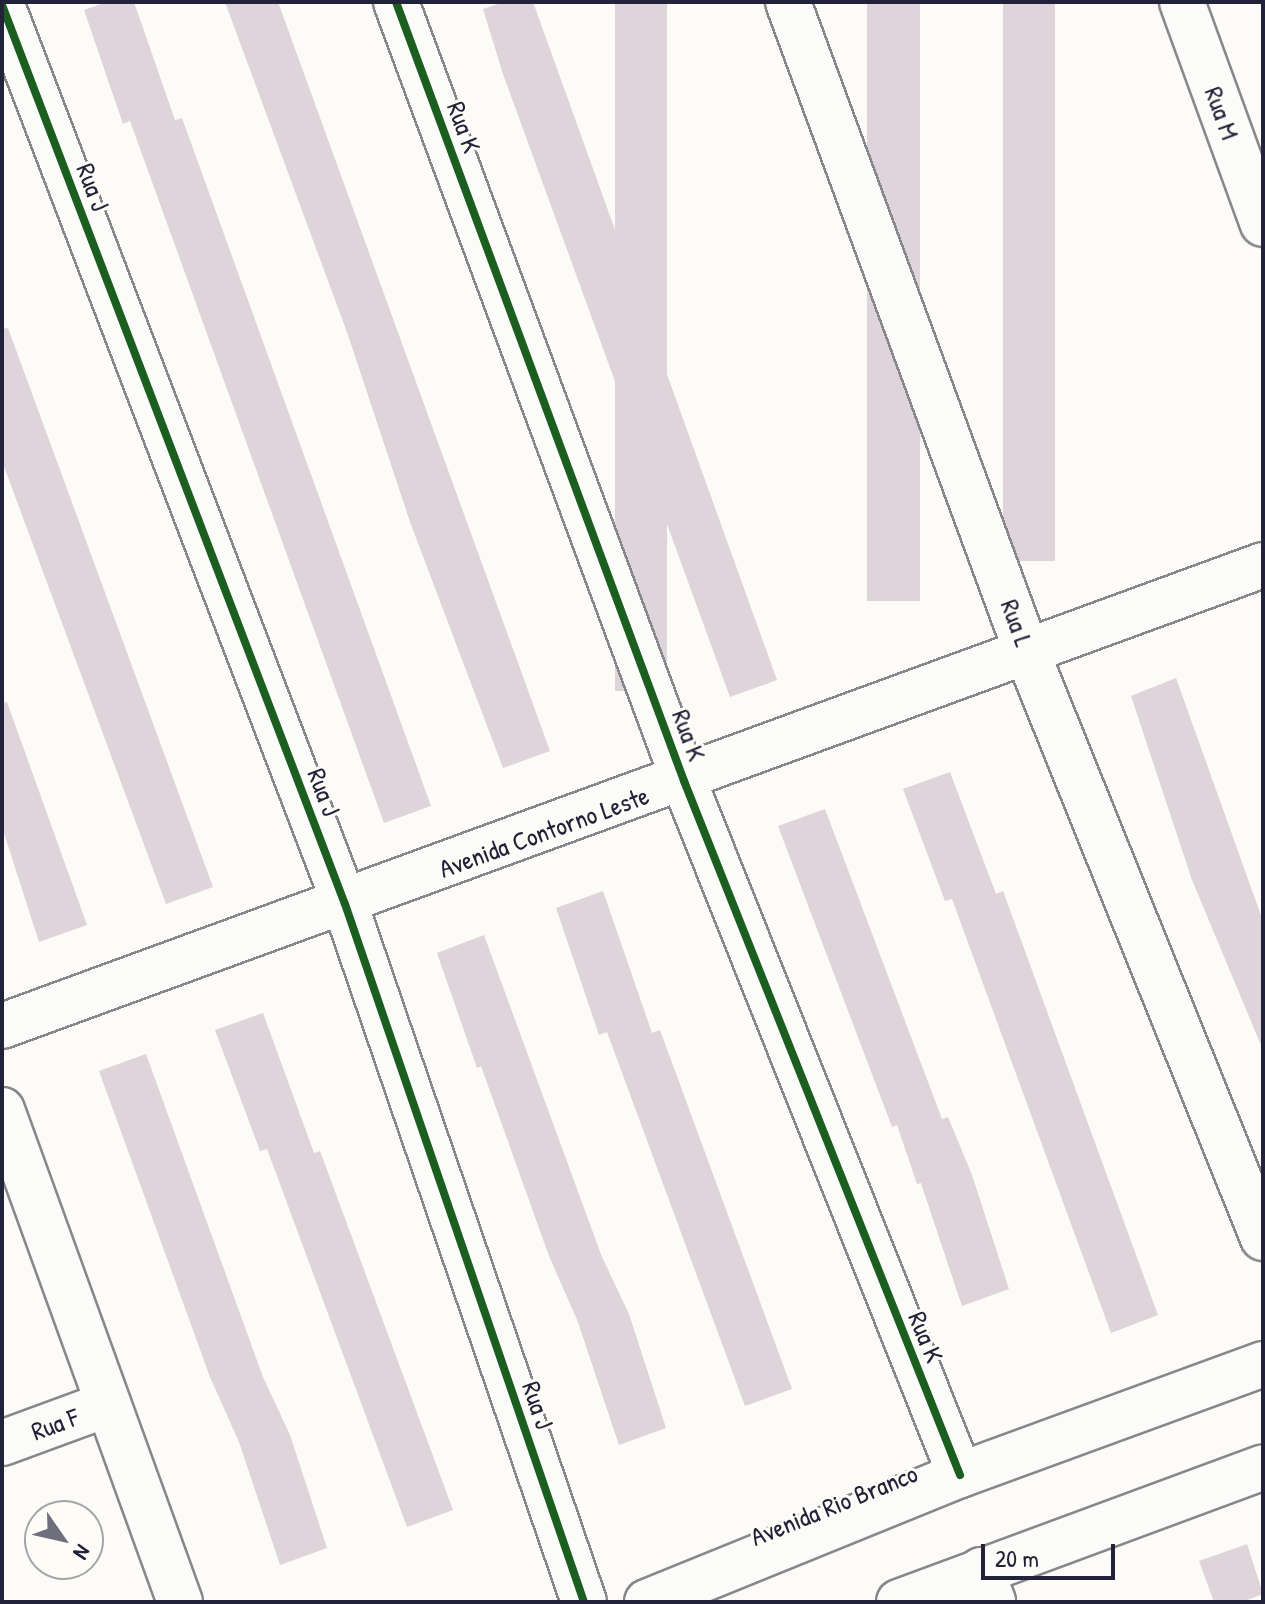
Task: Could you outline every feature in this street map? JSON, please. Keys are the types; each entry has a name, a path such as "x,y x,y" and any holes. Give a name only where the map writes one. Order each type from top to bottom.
{"street":[{"name":"Rua K","path":"396,2 684,781 960,1475"},
{"name":"Rua L","path":"788,2 1026,650 1263,1238"},
{"name":"Rua M","path":"1182,2 1263,224"},
{"name":"Rua J","path":"2,5 345,904 584,1602"},
{"name":"Avenida Contorno Leste","path":"2,1026 684,781 1026,650 1263,565"},
{"path":"2,1110 180,1602"},
{"name":"Avenida Rio Branco","path":"647,1602 960,1475 1263,1364"},
{"name":"Rua F","path":"2,1443 108,1404"},
{"path":"899,1602 987,1586 1263,1467"}],"building":[{"path":"107,2 134,2 175,120 182,118 431,806 384,823 130,121 123,124 84,10"},
{"path":"225,2 278,2 550,751 503,768 410,522 348,335"},
{"path":"504,2 533,2 777,680 730,697 503,74 483,9"},
{"path":"615,2 667,2 667,691 615,691"},
{"path":"867,2 920,2 920,601 867,601"},
{"path":"1003,2 1055,2 1055,561 1003,561"},
{"path":"8,328 213,887 166,904 2,461 2,329"},
{"path":"1176,678 1263,921 1263,1050 1192,880 1131,696"},
{"path":"7,702 87,925 39,942 2,827 2,703"},
{"path":"950,772 996,894 1003,891 1158,1315 1111,1333 952,899 945,901 903,789"},
{"path":"825,809 942,1119 948,1117 972,1175 1009,1289 962,1306 921,1183 917,1184 897,1125 892,1127 778,826"},
{"path":"603,891 652,1033 660,1030 792,1389 745,1406 607,1032 599,1035 556,908"},
{"path":"484,935 602,1257 629,1314 666,1428 619,1445 578,1322 549,1256 481,1066 477,1068 437,953"},
{"path":"263,1013 314,1153 320,1151 453,1510 407,1527 267,1149 260,1151 215,1030"},
{"path":"146,1054 263,1377 290,1435 327,1548 280,1565 239,1442 210,1377 99,1071"},
{"path":"1247,1544 1263,1594 1242,1602 1214,1602 1199,1561"}],"cycle path":[{"path":"396,2 684,781 960,1475"},
{"path":"2,5 345,904 584,1602"}]}
